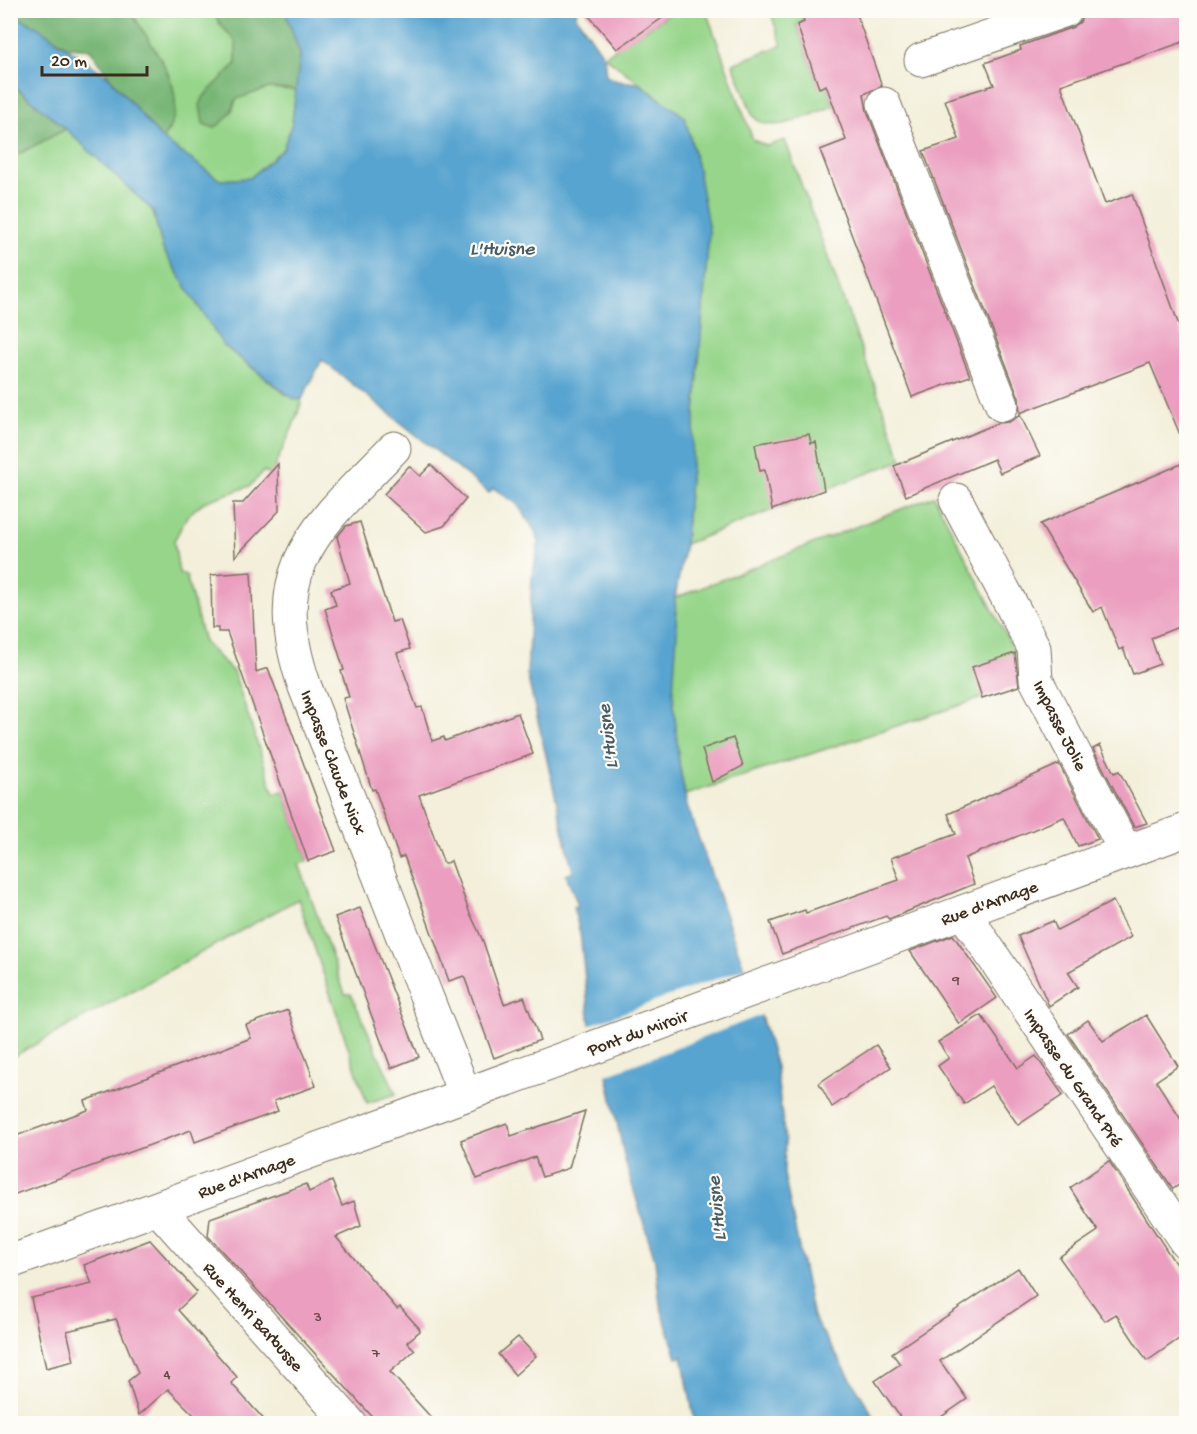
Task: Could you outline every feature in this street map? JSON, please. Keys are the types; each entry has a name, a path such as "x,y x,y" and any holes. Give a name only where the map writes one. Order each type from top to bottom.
{"street":[{"path":"921,60 1066,10"},
{"path":"884,104 1002,405"},
{"name":"Impasse Claude Niox","path":"394,448 323,521 308,543 292,583 289,621 297,663 305,687 473,1092"},
{"name":"Impasse Jolie","path":"956,500 1034,648 1036,680 1126,852"},
{"name":"Rue d'Arnage","path":"792,975 1186,830"},
{"name":"Impasse du Grand Pré","path":"963,912 1186,1242"},
{"name":"Pont du Miroir","path":"473,1092 792,975"},
{"name":"Rue d'Arnage","path":"10,1262 473,1092"},
{"name":"Rue Henri Barbusse","path":"158,1208 350,1424"}],"green space":[{"path":"10,11 131,11 160,57 174,90 175,106 172,123 162,139 109,77 90,49 68,47"},
{"path":"131,11 213,11 220,24 237,42 236,64 224,76 232,111 236,99 269,88 296,90 292,123 283,149 250,178 220,180 162,139 169,130"},
{"path":"213,11 285,11 300,54 296,90 269,88 236,99 228,116 214,128 203,124 200,105 204,96 236,64 236,42 220,24"},
{"path":"674,11 706,11 753,140 767,146 785,140 902,460 685,544 709,231 684,117 604,56"},
{"path":"770,11 800,11 804,22 797,25 819,87 826,85 834,106 781,124 770,125 753,116 733,64 782,45"},
{"path":"10,83 66,129 153,211 163,250 223,345 285,394 302,399 296,419 271,476 264,471 250,486 204,502 187,516 174,541 179,573 186,575 204,642 234,673 274,794 283,791 308,861 299,864 345,994 351,994 396,1094 367,1103 298,899 11,1058"},
{"path":"10,83 66,129 11,158 10,158"},
{"path":"934,496 1015,653 982,698 685,795 677,750 673,704 675,598"}],"water":[{"name":"L'Huisne","path":"285,11 577,11 576,16 604,56 606,76 617,81 638,83 685,117 697,164 709,231 685,544 675,598 677,633 673,692 679,764 687,805 762,1019 776,1067 785,1141 784,1174 813,1317 878,1423 695,1423 682,1356 677,1358 660,1305 655,1260 626,1165 607,1075 590,1025 580,933 573,907 578,905 566,875 573,872 527,674 532,578 539,542 534,529 517,504 493,488 489,493 322,360 302,399 295,400 223,345 163,250 153,211 66,129 11,83 10,13 37,27 109,77 162,139 220,180 250,178 283,149 292,123 300,54"}],"pier":[{"path":"746,968 764,1014 604,1076 587,1026"}],"building":[{"path":"584,10 674,10 617,49"},
{"path":"800,10 855,10 882,86 864,94 867,111 970,376 912,397 820,150 846,140 826,85 819,88 797,25 804,22"},
{"path":"1084,10 1186,10 1186,41 1061,85 1105,204 1132,194 1186,345 1186,449 1150,363 1020,413 1019,398 923,151 959,139 945,100 994,85 985,63 1021,50 1020,46 1073,27 1080,22"},
{"path":"1020,415 1040,456 1000,473 994,459 906,496 894,466 998,423 1009,422"},
{"path":"809,434 811,443 816,442 824,490 772,510 765,470 760,471 755,444"},
{"path":"1186,462 1186,624 1151,638 1160,664 1133,674 1123,648 1119,650 1102,607 1093,612 1040,524"},
{"path":"278,464 279,511 235,557 233,503 243,503"},
{"path":"431,465 466,499 444,526 426,532 384,494 409,466 420,476"},
{"path":"360,522 392,622 400,620 410,649 397,653 417,708 422,707 432,741 444,737 445,741 518,713 533,754 419,795 444,864 451,861 469,911 483,941 504,1004 524,997 540,1040 494,1058 464,976 449,981 404,856 399,858 375,789 372,790 343,698 349,697 341,671 344,670 325,609 336,605 331,590 350,583 337,537 346,526"},
{"path":"251,572 256,672 268,668 336,851 308,861 227,632 218,632 218,628 212,628 211,575"},
{"path":"1015,653 1019,686 982,698 972,667"},
{"path":"733,738 743,766 712,782 702,749"},
{"path":"1100,745 1114,773 1119,771 1147,823 1134,827 1093,749"},
{"path":"1059,764 1098,839 1078,846 1064,817 965,858 974,884 889,919 886,916 782,954 770,922 805,910 806,913 899,880 891,858 956,834 948,814"},
{"path":"1113,901 1131,937 1068,972 1078,987 1049,1006 1018,936 1053,921 1057,930"},
{"path":"360,908 419,1057 391,1068 335,917"},
{"path":"953,935 997,998 959,1024 910,951"},
{"path":"288,1010 316,1086 274,1101 278,1111 195,1142 191,1130 10,1196 10,1138 88,1110 85,1101 251,1038 246,1025"},
{"path":"981,1015 1018,1068 1036,1056 1063,1095 1018,1125 991,1086 964,1104 938,1066 949,1058 938,1042"},
{"path":"1146,1015 1178,1066 1156,1081 1186,1127 1186,1180 1173,1189 1068,1034 1088,1020 1103,1041"},
{"path":"876,1045 891,1067 832,1107 819,1083"},
{"path":"585,1111 569,1168 542,1177 535,1157 477,1179 461,1140 507,1123 511,1136"},
{"path":"1109,1161 1186,1280 1186,1334 1147,1361 1116,1314 1105,1321 1059,1257 1098,1231 1070,1188"},
{"path":"332,1181 342,1206 354,1201 361,1226 336,1237 397,1309 400,1307 420,1331 407,1342 415,1350 390,1372 437,1424 379,1424 208,1236 210,1218 306,1184 309,1192"},
{"path":"150,1240 197,1292 178,1310 237,1377 231,1383 268,1424 203,1424 168,1389 139,1415 128,1381 138,1373 116,1319 67,1331 74,1361 46,1368 31,1298 92,1284 84,1265"},
{"path":"1018,1268 1036,1296 940,1361 967,1399 931,1424 905,1424 875,1381 900,1364 892,1353"},
{"path":"518,1337 536,1356 515,1375 498,1354"}]}
